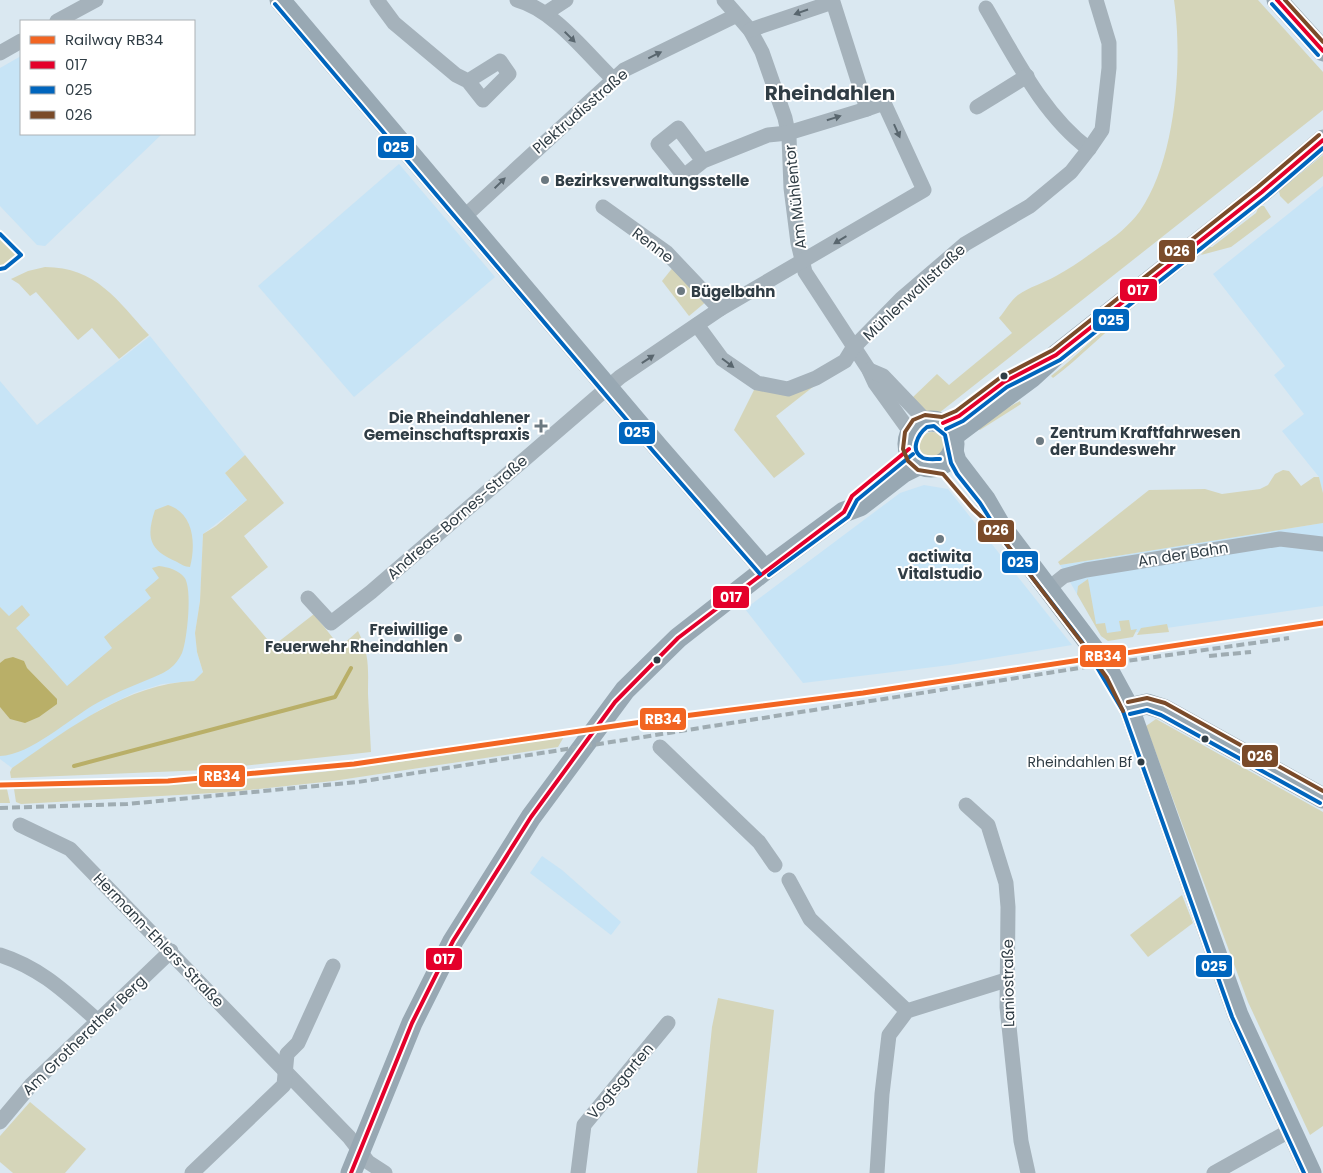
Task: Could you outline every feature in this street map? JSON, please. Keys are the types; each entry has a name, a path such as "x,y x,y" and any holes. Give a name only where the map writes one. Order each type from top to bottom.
{"street":[{"path":"59,20 96,0"},
{"path":"280,0 765,570"},
{"path":"377,0 394,23 413,41 456,75 468,81"},
{"path":"517,0 530,3 546,13 613,80"},
{"path":"546,13 566,0"},
{"name":"Am Mühlentor","path":"724,0 750,30 762,52 775,87 788,133 791,188 805,272 869,370 883,376 903,400 932,443"},
{"name":"Mühlenwallstraße","path":"853,348 901,299 965,244 1030,206 1071,172 1090,149 1102,130 1109,68 1109,43 1096,0"},
{"path":"1277,0 1323,51"},
{"path":"750,30 833,2 867,109"},
{"path":"986,8 1027,76 1072,135 1090,149"},
{"name":"Plektrudisstraße","path":"464,216 624,70 737,15"},
{"path":"0,53 20,42"},
{"path":"977,107 1027,76"},
{"path":"608,387 720,309 924,190 884,103 788,133 768,135 703,161"},
{"path":"351,1173 412,1023 453,941 531,818 625,690 678,638 765,570 844,512 860,506 904,472 959,416 1004,382 1056,355 1262,192 1323,140"},
{"name":"Renne","path":"603,207 666,252 720,309"},
{"path":"697,325 722,359 757,383 788,389 816,378 830,370 844,361 853,348"},
{"name":"Andreas-Bornes-Straße","path":"308,598 331,623 371,592 608,387"},
{"path":"932,443 947,469 977,505 1000,525 1049,588 1105,664 1129,708 1238,1015 1311,1173"},
{"name":"An der Bahn","path":"1049,588 1064,576 1086,570 1280,539 1323,544"},
{"path":"1129,708 1147,704 1163,709 1323,798"},
{"path":"660,747 759,842 775,865"},
{"name":"Laniostraße","path":"966,805 988,825 1006,883 1008,907 1006,980 1011,1057 1028,1173"},
{"name":"Hermann-Ehlers-Straße","path":"20,826 70,849 171,951 359,1151"},
{"path":"789,880 810,919 907,1012"},
{"name":"Am Grotherather Berg","path":"0,1122 31,1085 171,951"},
{"path":"0,955 22,962 45,976 98,1021"},
{"path":"192,1173 284,1085 287,1054 298,1043 333,966"},
{"path":"877,1173 882,1094 889,1036 907,1012 1006,980"},
{"name":"Vogtsgarten","path":"578,1173 584,1125 668,1023"},
{"path":"1214,1173 1291,1130"},
{"path":"359,1151 368,1162 385,1173"}],"shaded area":[{"path":"20,57 20,135 161,135 45,246 37,245 0,206 0,68"},
{"path":"399,164 495,277 354,397 258,286"},
{"path":"1323,186 1323,493 1319,477 1282,431 1304,414 1274,375 1285,366 1213,274"},
{"path":"150,336 245,455 225,473 247,500 203,534 200,601 195,633 197,652 203,672 194,681 162,684 134,693 101,709 12,768 0,759 0,381 37,425"},
{"path":"924,485 948,489 1072,645 950,665 803,683 745,609 900,493"},
{"path":"1323,523 1323,606 1102,637 1060,565"},
{"path":"13,657 24,661 27,668 57,699 57,704 39,717 25,723 10,719 0,707 0,663 5,659"},
{"path":"542,856 562,870 621,922 611,935 530,873"}],"green space":[{"path":"1174,0 1258,0 1323,72 1323,110 939,413 926,414 913,397 937,374 949,385 1012,333 999,318 1015,297 1062,273 1084,258 1122,231 1140,211 1152,190 1162,165 1174,109 1178,51"},
{"path":"1323,155 1323,176 1288,204 1280,196 1279,191"},
{"path":"1259,206 1264,206 1271,217 1231,247 1201,255 1207,247 1212,247 1256,213"},
{"path":"0,233 14,246 16,253 11,263 0,267"},
{"path":"674,266 707,301 689,316 662,281"},
{"path":"45,267 63,268 92,279 115,298 149,335 119,359 92,328 78,340 36,292 30,296 19,284 11,279 28,271"},
{"path":"1127,309 1131,311 1063,370 1053,378 1051,376 1070,360"},
{"path":"818,383 776,416 805,454 774,478 734,430 755,388"},
{"path":"1020,401 1021,404 980,430 977,429 995,415"},
{"path":"932,432 941,436 945,445 941,454 932,458 923,454 919,445 923,436"},
{"path":"245,455 284,503 244,536 268,567 231,597 273,646 314,614 340,647 358,631 365,647 368,662 371,752 206,770 11,778 10,772 12,768 98,711 144,691 169,684 194,681 203,672 197,652 195,633 200,601 203,534 216,526 247,500 225,473"},
{"path":"1283,470 1289,471 1301,486 1314,477 1319,477 1323,493 1323,523 1060,565 1058,562 1149,490 1205,489 1222,494 1260,489 1268,485 1275,474"},
{"path":"168,505 177,509 183,515 191,530 193,549 190,567 166,557 152,542 151,528 155,510"},
{"path":"159,566 179,572 187,583 189,602 187,626 184,647 176,662 163,673 97,703 37,743 12,754 0,756 0,607 9,616 22,605 30,615 16,628 67,686 112,648 104,637 151,598 145,590 159,578 152,568"},
{"path":"1088,579 1096,624 1105,623 1107,633 1121,631 1119,621 1129,620 1131,630 1137,629 1133,637 1108,641 1101,636 1077,594 1078,586"},
{"path":"1167,624 1169,632 1137,635 1141,628"},
{"path":"1156,719 1323,812 1323,1126 1310,1135 1248,1002 1146,726"},
{"path":"565,735 558,747 333,781 231,792 21,804 16,802 14,789 158,784 302,774 401,762"},
{"path":"0,789 7,789 10,803 0,803"},
{"path":"1182,895 1193,923 1148,957 1130,935"},
{"path":"718,998 774,1010 757,1173 697,1173 712,1027"},
{"path":"30,1102 86,1149 65,1173 13,1173 0,1162 0,1136"}],"waterway":[{"path":"74,766 335,697 351,668"}],"railway":[{"path":"0,808 127,804 358,782 1105,664 1289,638"},
{"path":"1209,656 1251,652"}],"rail line":[{"name":"RB34","path":"0,785 168,781 354,764 676,717 863,693 1323,623"}],"transit line":[{"name":"017","path":"1277,0 1323,51"},
{"name":"026","path":"1285,0 1323,42"},
{"name":"025","path":"275,4 653,451 760,574"},
{"name":"025","path":"1272,4 1318,55"},
{"name":"026","path":"1123,711 1107,678 995,529 973,509 943,474 918,470 908,461 903,449 905,432 913,420 925,415 942,417 956,411 1001,377 1053,350 1258,187 1319,135"},
{"name":"017","path":"943,423 959,416 1004,382 1056,355 1262,192 1323,140"},
{"name":"025","path":"946,429 963,421 1007,387 1060,360 1266,197 1323,148"},
{"name":"025","path":"0,234 21,255 5,268 0,269"},
{"name":"025","path":"940,459 923,458 916,451 916,442 927,427 934,426 945,435 951,463 957,474 980,503 1004,541 1082,642 1123,711 1232,1017 1304,1173"},
{"name":"017","path":"351,1173 412,1023 453,941 531,817 615,702 678,638 844,512 852,496 909,449"},
{"name":"025","path":"769,575 848,517 857,500 913,454"},
{"name":"026","path":"1128,702 1147,698 1165,703 1323,791"},
{"name":"025","path":"1130,714 1147,710 1161,715 1320,803"}],"place":[{"name":"Bezirksverwaltungsstelle","path":"545,180"},
{"name":"Bügelbahn","path":"681,291"},
{"name":"Die Rheindahlener Gemeinschaftspraxis","path":"541,426"},
{"name":"Zentrum Kraftfahrwesen der Bundeswehr","path":"1040,441"},
{"name":"actiwita Vitalstudio","path":"940,539"},
{"name":"Freiwillige Feuerwehr Rheindahlen","path":"458,638"},
{"name":"Rheindahlen Bf","path":"1141,762"}],"district":[{"name":"Rheindahlen","path":"830,93"}]}
